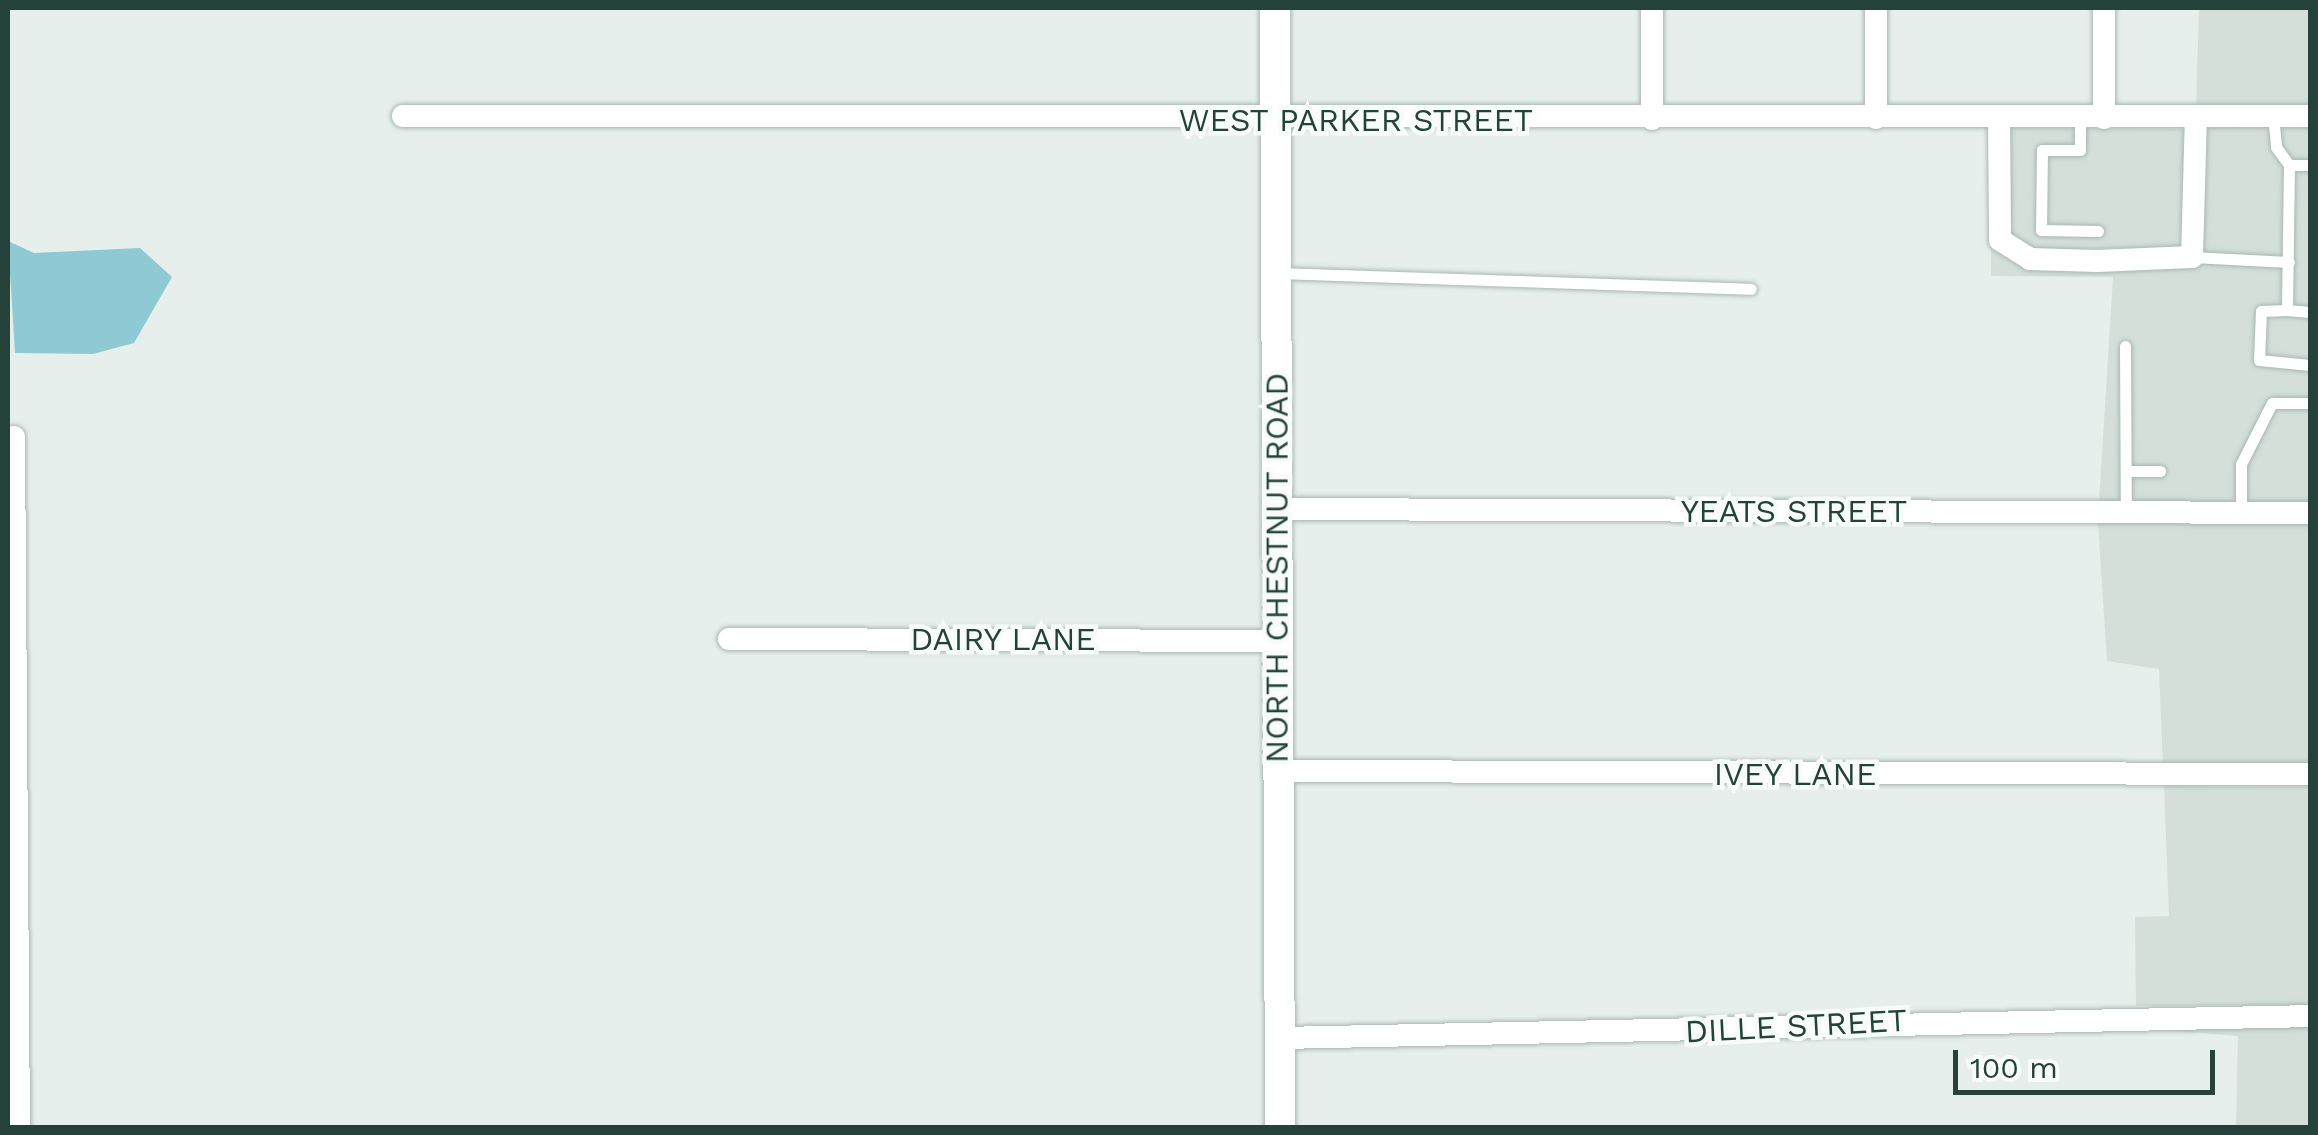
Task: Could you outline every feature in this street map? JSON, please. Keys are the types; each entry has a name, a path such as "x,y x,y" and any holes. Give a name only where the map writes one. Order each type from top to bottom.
{"street":[{"name":"NORTH CHESTNUT ROAD","path":"1275,8 1280,1128"},
{"path":"1652,8 1652,119"},
{"path":"1876,8 1876,118"},
{"path":"2092,118 2104,8"},
{"name":"WEST PARKER STREET","path":"403,116 1275,120 2310,116"},
{"path":"1999,118 2000,240 2030,259 2192,256 2196,118"},
{"path":"14,437 12,1080 19,1128"},
{"name":"YEATS STREET","path":"1277,509 2310,514"},
{"name":"DAIRY LANE","path":"729,639 1278,640"},
{"name":"IVEY LANE","path":"1279,771 2310,774"},
{"name":"DILLE STREET","path":"1281,1038 2310,1016"}],"lane":[{"path":"2273,116 2276,147 2289,166 2287,310"},
{"path":"2092,118 2080,150 2042,150 2041,230 2098,230"},
{"path":"2289,166 2310,165"},
{"path":"2192,256 2289,262"},
{"path":"1275,274 1751,289"},
{"path":"2310,312 2261,311 2259,360 2310,365"},
{"path":"2125,346 2126,513"},
{"path":"2240,513 2241,464 2272,403 2310,403"},
{"path":"2126,471 2160,471"}],"shaded area":[{"path":"2199,8 2308,8 2308,105 2196,108"},
{"path":"2308,126 2310,503 2099,502 2113,277 1991,276 1991,241 2201,258 2206,128"},
{"path":"2007,128 2188,129 2185,247 2032,249 2008,233"},
{"path":"2098,523 2310,524 2310,767 2163,766 2159,669 2107,661"},
{"path":"2164,786 2310,787 2310,1005 2136,1006 2135,917 2169,916"},
{"path":"2310,1026 2310,1127 2236,1127 2238,1036 2136,1028"}],"water":[{"path":"8,241 34,253 140,248 172,277 134,343 93,354 15,353"}]}
